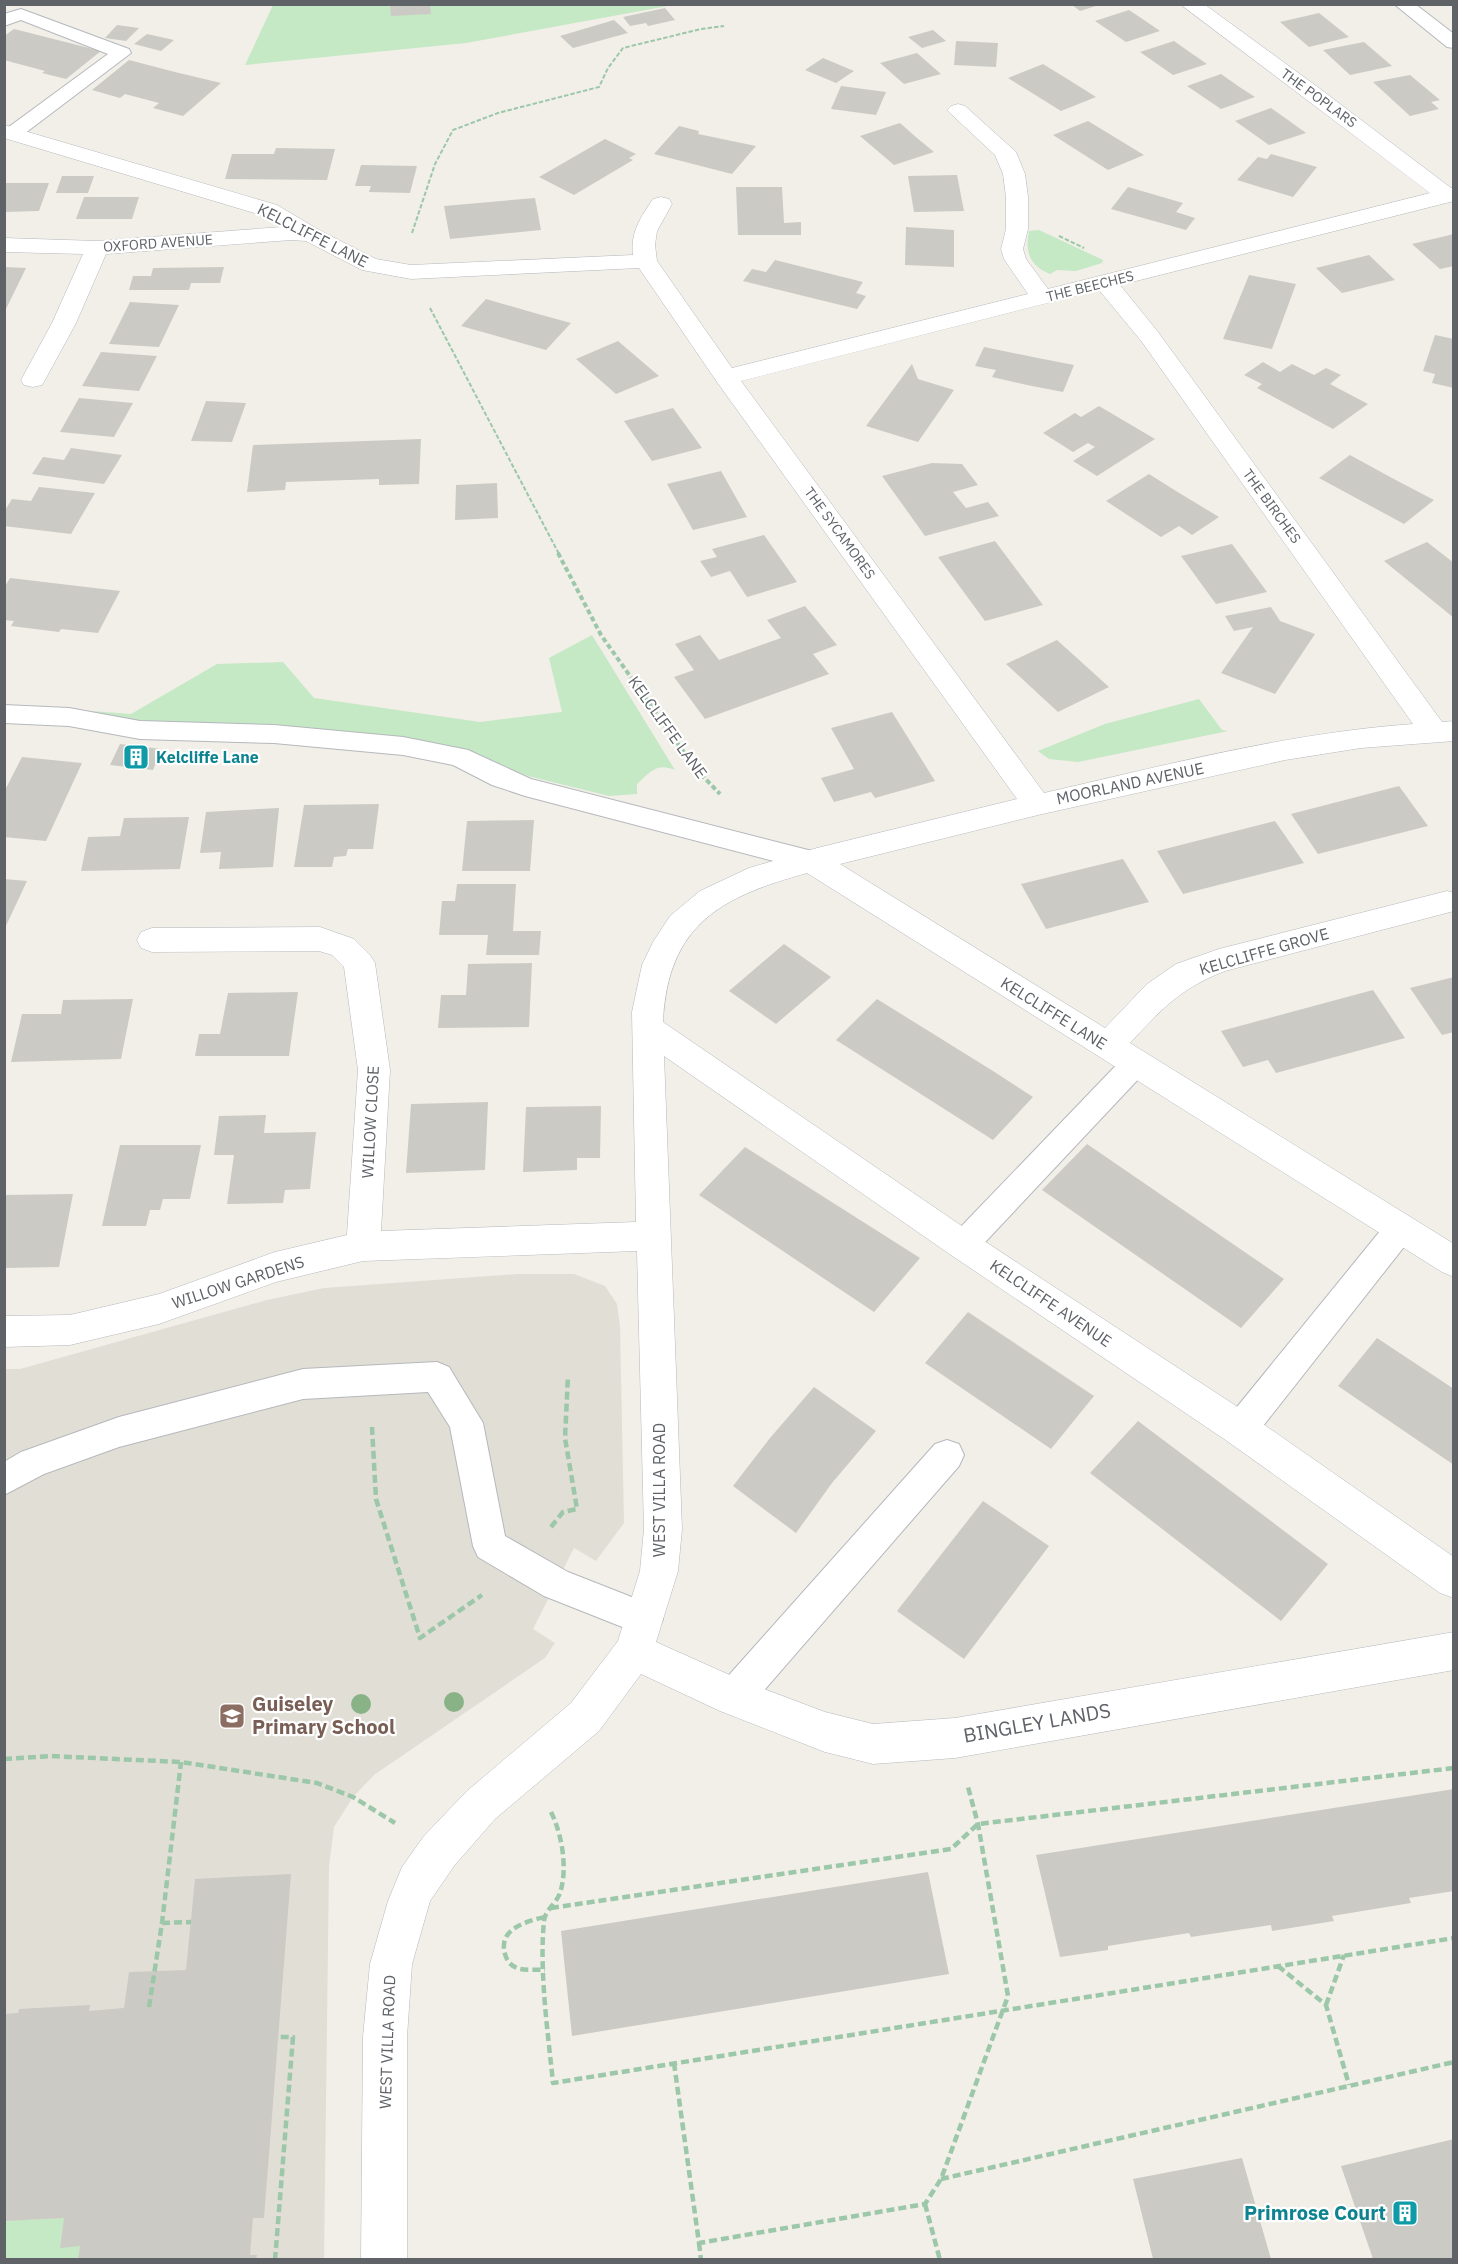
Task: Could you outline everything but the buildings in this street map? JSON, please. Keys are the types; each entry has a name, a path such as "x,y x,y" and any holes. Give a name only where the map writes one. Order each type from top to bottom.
{"street":[{"name":"THE POPLARS","path":"1190,4 1450,195"},
{"path":"958,110 1005,152 1014,174 1017,197 1017,217 1012,249 1015,259 1042,297"},
{"name":"KELCLIFFE LANE","path":"9,132 269,210 311,235 370,265 405,271"},
{"name":"THE BEECHES","path":"726,377 1450,195"},
{"name":"THE SYCAMORES","path":"661,204 642,235 642,248 646,261 726,377 1036,803"},
{"name":"OXFORD AVENUE","path":"4,245 97,248 291,233 311,235"},
{"path":"33,380 64,323 97,248"},
{"path":"405,271 646,261"},
{"name":"THE BIRCHES","path":"1106,282 1150,337 1444,731"},
{"name":"MOORLAND AVENUE","path":"812,861 1036,803 1347,740 1444,731"},
{"name":"KELCLIFFE LANE","path":"812,861 1135,1065 1454,1262"},
{"name":"WEST VILLA ROAD","path":"384,2259 385,2037 391,1964 403,1917 417,1882 439,1851 481,1805 585,1717 640,1635 659,1571 663,1529 647,1028 647,1003 654,970 670,936 693,911 728,889 812,861"},
{"name":"KELCLIFFE GROVE","path":"1107,1046 1158,993 1187,973 1219,961 1447,902"},
{"name":"WILLOW CLOSE","path":"152,940 320,939 343,947 359,963 374,1070 363,1246"},
{"name":"KELCLIFFE AVENUE","path":"647,1028 963,1245 1240,1429 1454,1580"},
{"name":"WILLOW GARDENS","path":"4,1332 70,1330 148,1312 275,1267 363,1246 654,1236"},
{"name":"BINGLEY LANDS","path":"640,1635 734,1697 825,1732 873,1744 955,1737 1454,1651"}],"lane":[{"path":"1403,4 1454,43"},
{"path":"4,21 21,14 122,53 9,132"},
{"path":"4,714 69,717 140,730 274,734 403,746 459,757 525,787 812,861"},
{"path":"963,1245 1135,1065"},
{"path":"1240,1429 1400,1229"},
{"path":"4,1480 33,1463 119,1432 303,1384 437,1377 466,1423 490,1546 640,1635"},
{"path":"734,1697 947,1455"}],"path":[{"path":"405,271 438,160 454,129 479,118 599,87 608,68 623,48 701,29 724,26"},
{"path":"1017,217 1141,274"},
{"name":"KELCLIFFE LANE","path":"405,271 601,635 695,768 727,801"},
{"path":"545,1534 563,1512 577,1509 565,1438 568,1376"},
{"path":"371,1381 373,1473 376,1499 420,1638 486,1592"},
{"path":"699,2243 925,2204 941,2179 1008,1996 978,1824 955,1737"},
{"path":"4,1759 50,1756 181,1762 317,1783 353,1797"},
{"path":"149,2007 162,1923 181,1762"},
{"path":"551,1908 951,1849 978,1824 1454,1768"},
{"path":"521,1770 556,1821 562,1842 560,1893 544,1917 513,1927 505,1937 503,1950 508,1963 519,1970 546,1970"},
{"path":"544,1917 553,2083 1454,1938"},
{"path":"162,1923 190,1922"},
{"path":"1326,2005 1344,1955"},
{"path":"1277,1966 1326,2005 1350,2085"},
{"path":"275,2259 293,2037 278,2037"},
{"path":"941,2179 1454,2062"},
{"path":"674,2063 701,2259"},
{"path":"925,2204 940,2259"}],"shaded area":[{"name":"Guiseley Primary School","path":"518,1274 574,1274 605,1286 617,1304 620,1326 624,1523 596,1561 574,1548 533,1629 555,1643 545,1658 374,1775 353,1797 334,1827 329,1866 324,2259 5,2259 4,1369 20,1369 267,1300 324,1288"}],"green space":[{"path":"273,5 673,5 466,43 245,65"},
{"path":"1039,230 1103,260 1102,263 1076,271 1057,270 1050,274 1033,262 1028,251 1029,231"},
{"path":"592,635 675,770 663,767 654,770 637,784 637,794 609,796 528,776 462,749 407,739 142,723 91,711 131,714 217,664 283,662 314,698 480,722 562,712 549,658"},
{"path":"1199,699 1222,730 1228,731 1078,762 1049,759 1038,751 1105,724"},
{"path":"64,2218 60,2247 80,2246 78,2259 5,2260 5,2221"}],"place":[{"name":"Kelcliffe Lane","path":"136,757"},
{"name":"Guiseley Primary School","path":"232,1716"},
{"name":"Primrose Court","path":"1405,2213"}]}
